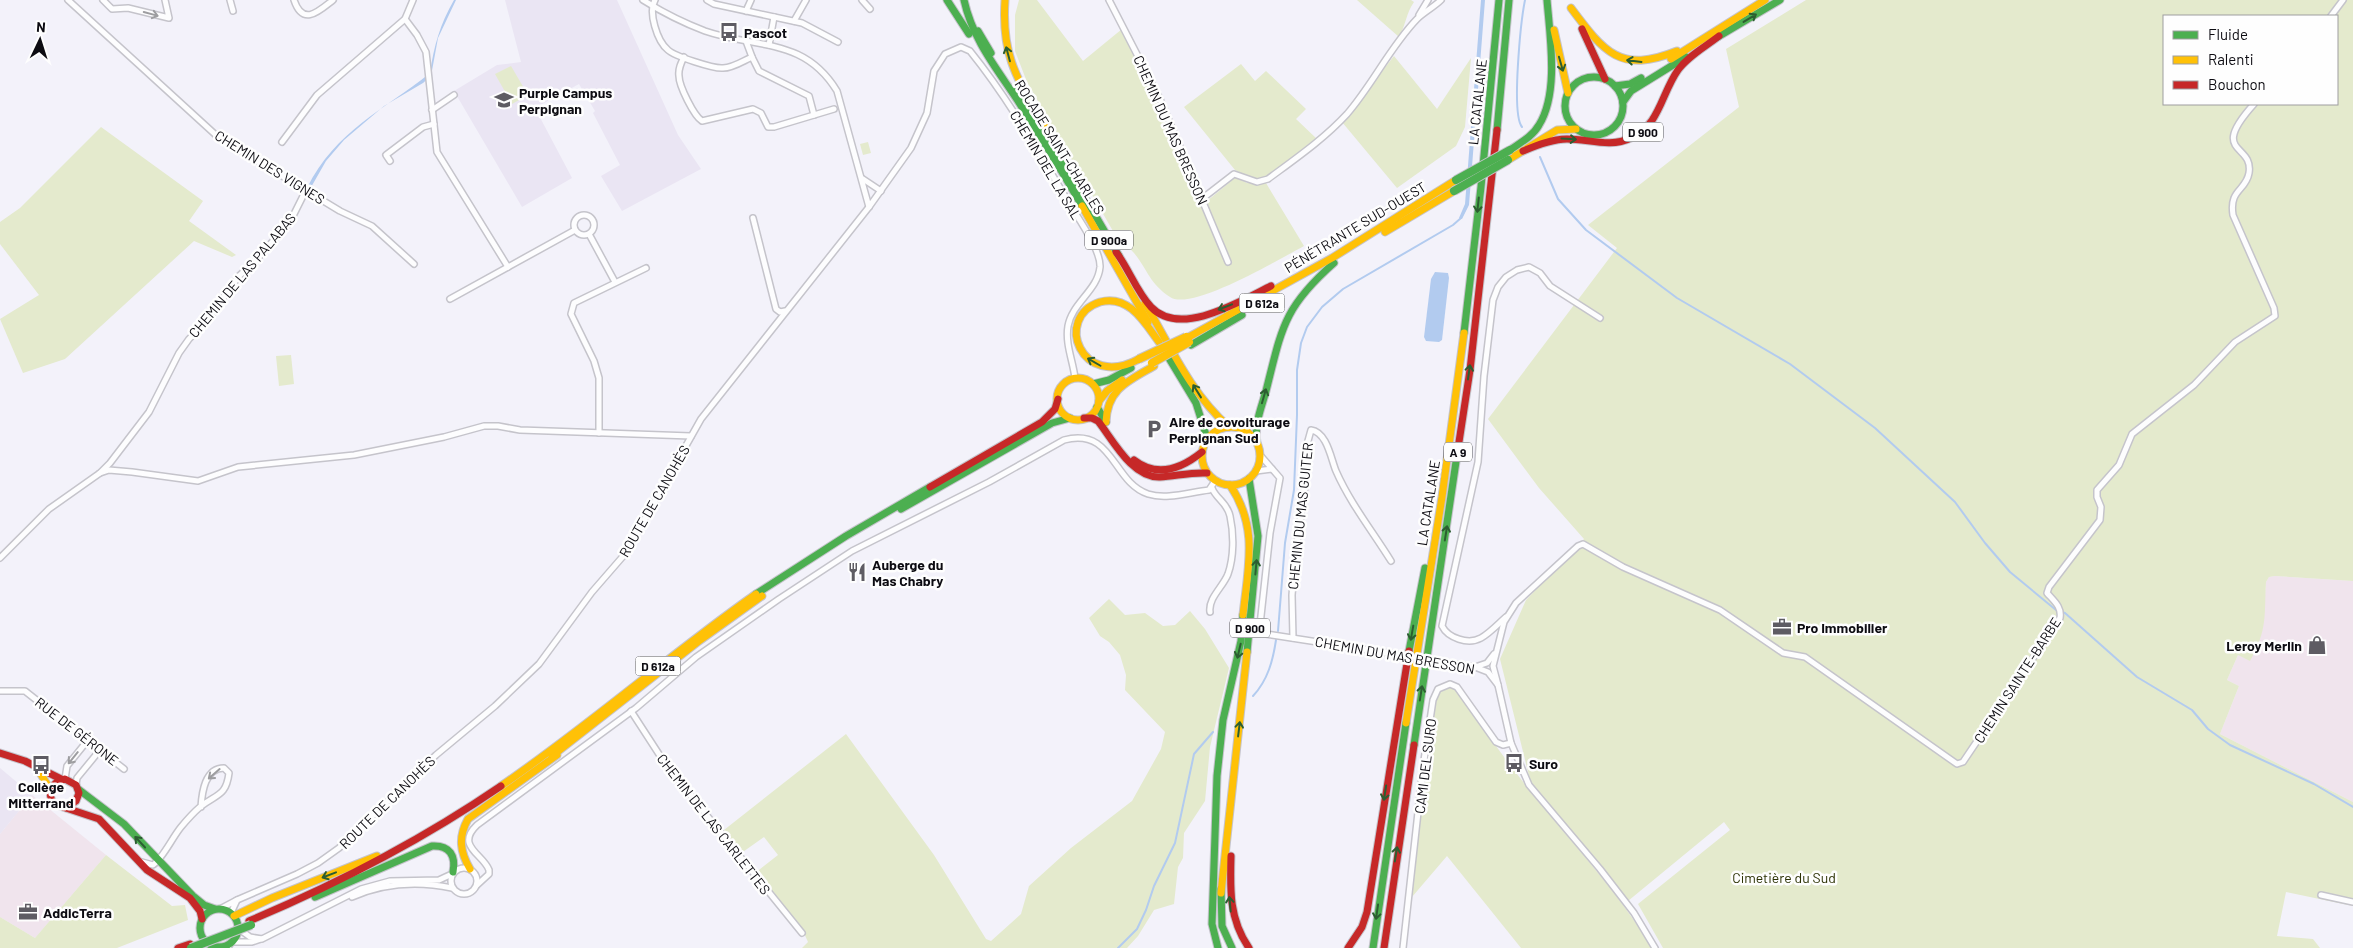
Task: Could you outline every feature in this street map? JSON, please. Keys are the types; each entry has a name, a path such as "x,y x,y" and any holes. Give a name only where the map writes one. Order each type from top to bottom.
{"main road":[{"path":"947,0 1038,132"},
{"name":"ROCADE SAINT-CHARLES","path":"964,0 966,14 979,45 1015,94 1093,224 1199,412 1206,428 1207,438"},
{"name":"ROCADE SAINT-CHARLES","path":"968,0 973,21 984,42 1035,116 1071,174 1197,392 1211,412 1229,427"},
{"path":"1004,0 1005,45 1013,71 1071,174"},
{"name":"LA CATALANE","path":"1373,948 1433,552 1471,275 1499,0"},
{"name":"LA CATALANE","path":"1384,948 1389,902 1470,370 1495,152 1509,0"},
{"path":"1548,0 1568,93 1565,108 1568,120 1576,129 1587,134 1606,133 1620,121 1623,102 1615,86 1605,79 1594,77 1584,79 1568,93"},
{"path":"1510,150 1534,133 1549,103 1548,0"},
{"path":"1567,0 1605,79"},
{"path":"1615,86 1630,84 1647,75 1696,42 1765,0"},
{"name":"D 900","path":"1623,102 1631,91 1640,84 1780,0"},
{"path":"1571,8 1603,48 1628,61 1641,62 1657,59 1696,42"},
{"name":"D 900","path":"1523,151 1559,139 1608,144 1621,142 1640,134 1657,116 1676,72 1719,36"},
{"name":"PÉNÉTRANTE SUD-OUEST","path":"1188,341 1202,330 1333,260 1456,180 1551,128 1562,118 1565,108"},
{"path":"1523,151 1557,130 1576,129"},
{"name":"PÉNÉTRANTE SUD-OUEST","path":"1188,341 1275,295 1523,151"},
{"name":"D 900a","path":"1116,252 1127,264 1152,307 1158,313 1176,319 1202,316 1239,302 1318,262 1333,260"},
{"path":"1257,443 1245,431 1229,427 1221,428 1207,438 1202,452 1202,464 1213,484 1230,485 1243,482 1249,479 1256,471 1260,454 1255,433 1256,420 1265,397 1279,332 1291,308 1304,289 1333,260"},
{"path":"1160,342 1140,316 1123,303 1112,300 1100,301 1092,305 1079,318 1076,335 1078,347 1085,357 1094,364 1115,368 1188,341"},
{"name":"D 612a","path":"1098,404 1114,385 1188,341"},
{"path":"1106,422 1105,409 1111,396 1152,363"},
{"name":"D 612a","path":"1093,384 1109,380 1152,363"},
{"path":"1202,452 1189,463 1177,468 1151,470 1137,463 1106,422 1098,404 1098,392 1093,384 1088,380 1076,378 1070,380 1061,388 1058,399 1061,410 1070,418 1098,420 1132,465 1145,474 1158,477 1193,472 1207,473"},
{"name":"D 612a","path":"250,923 371,864 467,809 527,769 734,609 824,548 1042,422 1055,408 1058,399"},
{"path":"1084,418 1090,416 1098,404"},
{"name":"D 612a","path":"178,948 191,947 299,903 416,845 491,799 567,745 699,641 827,553 1052,423 1070,418"},
{"name":"D 900","path":"1234,778 1258,536 1249,479"},
{"name":"D 900","path":"1217,776 1223,720 1241,641 1250,540 1247,517 1241,502 1230,485"},
{"path":"1348,948 1362,927 1368,912 1399,704 1418,597 1425,567 1433,552"},
{"path":"470,869 461,851 460,843 464,826 468,819 552,759 567,745"},
{"path":"0,753 35,766 77,787 124,824 158,862 204,905 233,914 381,855 454,814 467,809"},
{"path":"35,766 50,789 52,802 58,807 84,812 99,820 152,873 192,900 199,908 202,919 199,929 202,939 215,948 231,945 238,929 233,914"},
{"path":"1217,776 1222,926 1232,948"},
{"path":"1217,776 1212,924 1218,948"},
{"path":"1221,893 1234,778"},
{"path":"1234,778 1229,903 1239,936 1248,948"},
{"path":"50,789 56,781 63,779"},
{"path":"66,808 76,801 77,787"},
{"path":"299,903 432,846 444,846 452,853 455,858 453,873"},
{"path":"1389,902 1393,922 1389,948"},
{"path":"202,919 217,909"}],"street":[{"name":"CHEMIN DES VIGNES","path":"68,0 218,138 372,226 414,264"},
{"path":"103,0 112,9 128,8 169,18 165,0"},
{"path":"230,0 233,12"},
{"path":"294,0 303,14 308,16 314,14 333,0"},
{"path":"282,142 316,96 405,20 413,0"},
{"path":"643,0 706,31 800,54 815,64 828,77 840,99 869,208"},
{"path":"655,0 652,6 652,18 668,50 684,57 723,68 752,57"},
{"path":"706,0 794,21 838,42"},
{"path":"746,11 751,0"},
{"path":"794,21 806,0"},
{"path":"862,0 870,10"},
{"name":"CHEMIN DU MAS BRESSON","path":"1108,0 1160,99 1203,198 1228,262"},
{"path":"1203,198 1234,174 1256,182 1268,179 1325,135 1346,115 1366,91 1401,38 1418,18 1428,0"},
{"path":"1418,18 1441,0"},
{"path":"2332,15 2343,0"},
{"path":"769,45 774,16"},
{"path":"405,20 418,35 426,52 437,152 508,267"},
{"path":"746,41 759,70 809,96 814,115"},
{"name":"ROUTE DE CANOHÈS","path":"217,909 298,874 339,848 436,756 495,706 539,664 592,592 625,554 691,436 712,403 869,208 911,148 922,129 927,113 934,71 945,54 961,47"},
{"name":"CHEMIN DEL LA SAL","path":"961,47 970,50 1015,112 1100,259 1097,279 1072,314 1068,326 1068,345 1076,378"},
{"path":"684,57 679,69 679,79 696,117 702,121 753,108 761,113 768,127 774,127 834,110"},
{"path":"432,110 454,95"},
{"name":"CHEMIN SAINTE-BARBE","path":"1498,685 1493,666 1508,615 1516,603 1578,546 1583,544 1623,567 1720,610 1783,653 1805,657 1957,764 1963,762 2060,618 2060,610 2047,593 2049,587 2100,520 2101,507 2097,497 2097,490 2119,465 2132,434 2194,385 2235,342 2275,316 2274,308 2233,215 2232,204 2234,196 2248,176 2249,169 2248,162 2232,141 2233,134 2241,118 2253,105"},
{"path":"390,161 386,155 422,127 434,124"},
{"path":"861,176 880,192"},
{"name":"CHEMIN DE LAS PALABAS","path":"0,558 49,508 110,463 149,412 189,339 206,322 239,276 257,260 290,222 306,190"},
{"path":"587,216 592,220 594,226 589,234 580,234 576,230 575,223 578,218 587,216"},
{"path":"753,218 776,309 780,312 785,311"},
{"path":"450,299 576,230"},
{"path":"589,234 615,282"},
{"path":"1508,615 1480,638 1472,641 1446,634 1442,626 1478,462 1484,376 1493,300 1498,286 1506,277 1517,270 1529,267 1540,273 1550,286 1600,318"},
{"path":"599,432 599,378 594,361 571,314 572,308 574,303 646,268"},
{"path":"100,472 109,470 132,472 198,481 238,467 354,455 444,437 484,426 498,426 520,430 691,436"},
{"name":"CHEMIN DU MAS GUITER","path":"1293,638 1292,596 1305,486 1306,448 1311,430 1317,431 1323,437 1344,486 1391,561"},
{"path":"453,873 450,882 456,892 465,895 473,891 489,874 487,866 472,850 469,842 472,830 632,711 696,657 852,551 989,482 1064,440 1076,437 1096,442 1106,450 1132,482 1148,494 1161,496 1210,490 1213,484"},
{"path":"1260,454 1272,469"},
{"path":"1256,471 1272,469"},
{"name":"CHEMIN DU MAS BRESSON","path":"1272,469 1280,478 1280,488 1270,533 1260,625 1266,634 1476,667 1488,672 1498,685"},
{"path":"1210,612 1212,599 1222,587 1232,557 1231,518 1228,508 1213,484"},
{"path":"1476,667 1487,663 1495,654"},
{"name":"CAMI DEL SURO","path":"1403,948 1423,767 1433,700 1438,689 1450,684 1457,687 1496,742 1503,745 1511,743"},
{"path":"1498,685 1511,743 1529,785 1600,869 1634,913 1655,948"},
{"name":"RUE DE GÉRONE","path":"0,692 25,691 124,769"},
{"name":"CHEMIN DE LAS CARLETTES","path":"632,711 666,765 802,933"},
{"path":"63,779 67,766 88,740"},
{"path":"77,787 77,778 100,750"},
{"path":"133,856 146,864 152,865 158,862 162,853 181,827 201,807 222,792 227,784 229,773 224,768 214,771 203,786 201,807"},
{"path":"202,791 210,798 215,798"},
{"path":"152,854 162,853"},
{"path":"238,929 250,937 262,939 361,889 390,881 439,880 464,868 470,869 477,877 477,885"},
{"path":"477,877 486,877"},
{"path":"231,945 262,939 350,898 383,886 420,884 452,888"},
{"path":"2321,895 2353,902"},
{"path":"233,914 237,900"}],"shaded area":[{"name":"Purple Campus Perpignan","path":"505,0 617,0 678,135 701,169 622,211 601,176 620,165 593,113 595,111 579,84 535,108 572,178 522,207 454,91 497,65 521,62"},
{"path":"2269,577 2353,581 2353,802 2220,734 2239,686 2227,680 2238,655 2250,660 2265,595 2266,582"},
{"path":"0,768 32,795 0,834"},
{"path":"32,795 106,855 35,938 0,917 0,834"}],"green space":[{"path":"1019,0 1037,0 1083,61 1122,29 1158,101 1200,199 1207,201 1236,177 1247,183 1266,183 1304,246 1236,282 1197,297 1181,300 1170,297 1157,287 1139,259 1117,238 1027,82 1015,51 1015,15"},
{"path":"1357,0 1411,0 1414,2 1399,37"},
{"name":"Cimetière du Sud","path":"1806,0 2353,0 2353,581 2269,577 2266,582 2264,622 2260,640 2250,661 2238,655 2227,680 2239,686 2220,734 2353,802 2353,906 2286,892 2277,936 2313,939 2320,948 1663,948 1638,904 1730,830 1724,822 1628,901 1531,784 1500,659 1526,600 1584,539 1539,488 1488,419 1617,248 1588,225 1739,107 1726,49"},
{"path":"1394,56 1437,109 1471,58 1465,127 1456,146 1397,188 1342,122"},
{"path":"1241,64 1255,81 1266,71 1306,109 1296,119 1317,139 1267,177 1256,180 1235,170 1184,107"},
{"path":"511,66 528,95 512,104 495,74"},
{"path":"101,127 203,201 189,221 236,255 232,257 194,241 65,359 23,373 0,319 39,295 0,244 0,222 20,208"},
{"path":"868,142 871,153 863,155 860,144"},
{"path":"291,355 294,384 279,386 276,356"},
{"path":"1109,599 1125,615 1145,613 1163,626 1175,625 1190,611 1205,629 1229,668 1210,747 1205,801 1184,833 1183,858 1178,867 1174,904 1154,910 1138,936 1127,948 802,948 808,942 803,931 755,873 778,855 764,837 740,854 724,830 846,734 934,855 986,939 991,941 1021,914 1029,886 1071,848 1132,801 1161,749 1165,732 1125,690 1126,675 1120,655 1109,642 1100,636 1089,618"},
{"path":"1450,687 1455,689 1518,776 1624,906 1652,948 1521,948 1447,856 1412,897 1426,768 1436,701 1440,691"},
{"path":"106,855 172,906 185,905 188,920 117,948 0,948 0,917 35,938"}],"water":[{"path":"454,0 456,0 438,38 431,76 423,83 389,103 430,73 436,44 441,27"},
{"path":"1481,0 1485,0 1469,205 1462,219 1459,218 1465,204"},
{"path":"380,110 344,140 326,161 310,189 324,198 307,188 319,168 346,136"},
{"path":"1435,272 1448,273 1449,278 1442,340 1439,342 1426,341 1424,337 1431,279"}],"waterway":[{"path":"1522,127 1517,104 1517,86 1519,46 1525,0"},
{"path":"1540,157 1558,199 1586,230 1677,298 1790,364 1875,428 1955,502 1985,543 2010,572 2056,610 2065,613 2137,677 2192,710 2208,729 2230,745 2314,784 2353,807"},
{"path":"1278,631 1285,543 1294,490 1297,370 1301,343 1307,327 1322,307 1343,289 1453,225 1461,218"},
{"path":"1253,696 1269,670 1276,640"},
{"path":"1118,948 1137,929 1146,910 1154,886 1175,843 1194,754 1213,732"}],"traffic: fast":[{"path":"947,0 969,34"},
{"path":"964,0 973,29 987,55 1036,129 1082,206"},
{"path":"1464,333 1481,187 1499,0"},
{"path":"1497,130 1509,0"},
{"path":"1510,150 1533,133 1539,125 1549,97 1552,64 1547,0"},
{"path":"1716,38 1780,0"},
{"path":"978,31 991,53"},
{"path":"1623,102 1631,91 1686,57"},
{"path":"1588,77 1600,77 1615,85 1623,100 1623,106 1623,112 1615,127 1600,135 1588,135 1573,127 1565,112 1565,100 1573,85 1588,77"},
{"path":"1615,86 1630,84 1641,78"},
{"path":"1017,89 1071,174 1119,256"},
{"path":"1456,180 1510,150"},
{"path":"1454,191 1508,160"},
{"path":"1257,443 1256,429 1258,417 1276,351 1287,320 1304,293 1334,263"},
{"path":"1191,345 1242,315"},
{"path":"1164,350 1196,403 1207,438"},
{"path":"1093,384 1109,380 1131,368"},
{"path":"1097,407 1106,422"},
{"path":"901,509 1052,423 1070,418"},
{"path":"1414,745 1457,455"},
{"path":"1247,652 1258,536 1249,479"},
{"path":"756,594 846,536 930,487"},
{"path":"1409,651 1425,568"},
{"path":"1218,948 1212,924 1217,776 1223,720 1241,641 1243,615"},
{"path":"1373,948 1406,723"},
{"path":"78,789 124,824 193,896 204,905 215,909"},
{"path":"315,897 432,846 443,847 450,853 454,861 453,872"},
{"path":"1221,889 1222,926 1232,948"},
{"path":"219,909 233,914 238,928 233,942 219,947 205,942 200,928 205,914 219,909"},
{"path":"191,948 251,925"}],"traffic: slow":[{"path":"1005,0 1006,38 1009,54 1020,83 1047,130"},
{"path":"1671,59 1765,0"},
{"path":"1571,8 1593,37 1615,55 1627,59 1641,60 1657,58 1677,51"},
{"path":"1554,30 1568,93"},
{"path":"1508,160 1557,130 1576,129"},
{"path":"1187,338 1332,258 1456,180"},
{"path":"1385,232 1454,191"},
{"path":"1082,206 1148,322"},
{"path":"1139,359 1119,366 1102,366 1089,359 1080,348 1076,335 1078,322 1086,310 1100,302 1119,302 1135,312 1159,342"},
{"path":"1145,303 1192,385 1203,400 1229,427"},
{"path":"1406,723 1442,497 1464,333"},
{"path":"1139,359 1186,337"},
{"path":"1152,363 1189,342"},
{"path":"1106,422 1110,401 1115,394 1121,387 1154,366"},
{"path":"1078,378 1093,384 1099,399 1093,414 1078,420 1063,414 1057,399 1063,384 1078,378"},
{"path":"1099,401 1107,391 1122,380"},
{"path":"1231,427 1242,429 1255,440 1260,456 1258,467 1247,480 1231,485 1220,483 1207,472 1202,456 1204,445 1215,432 1231,427"},
{"path":"1230,485 1239,501 1248,532 1249,564 1243,615"},
{"path":"501,786 566,739 756,594"},
{"path":"552,756 699,641 762,596"},
{"path":"1221,893 1247,652"},
{"path":"470,869 462,850 463,832 468,819 557,755"},
{"path":"37,768 50,789"},
{"path":"234,916 272,898 377,856"}],"traffic: jam":[{"path":"1582,29 1605,79"},
{"path":"1523,151 1561,139 1607,143 1631,138 1641,132 1654,117 1672,79 1682,65 1719,36"},
{"path":"1457,455 1470,370 1497,130"},
{"path":"1116,252 1141,294 1151,307 1163,316 1178,319 1211,314 1271,286"},
{"path":"930,487 1042,422 1055,409 1058,399"},
{"path":"1084,418 1092,418 1098,421 1132,465 1150,476 1160,477 1207,473"},
{"path":"1134,460 1151,469 1169,469 1186,463 1202,452"},
{"path":"1348,948 1362,927 1367,912 1409,651"},
{"path":"1384,948 1414,745"},
{"path":"0,753 25,761 61,779"},
{"path":"66,808 76,801 79,793 76,785 65,779 60,780 52,788 51,796 54,804 99,819 147,870 190,898 200,911 202,919"},
{"path":"249,921 314,892 410,843 501,786"},
{"path":"1231,856 1231,892 1234,915 1242,937 1249,948"},
{"path":"178,948 190,944"}],"place":[{"name":"Pascot","path":"729,32"},
{"name":"Purple Campus Perpignan","path":"504,100"},
{"name":"Aire de covoiturage Perpignan Sud","path":"1154,429"},
{"name":"Auberge du Mas Chabry","path":"857,572"},
{"name":"Pro Immobilier","path":"1782,627"},
{"name":"Leroy Merlin","path":"2317,645"},
{"name":"Suro","path":"1514,763"},
{"name":"Collège Mitterrand","path":"41,765"},
{"name":"AddicTerra","path":"28,912"}]}
